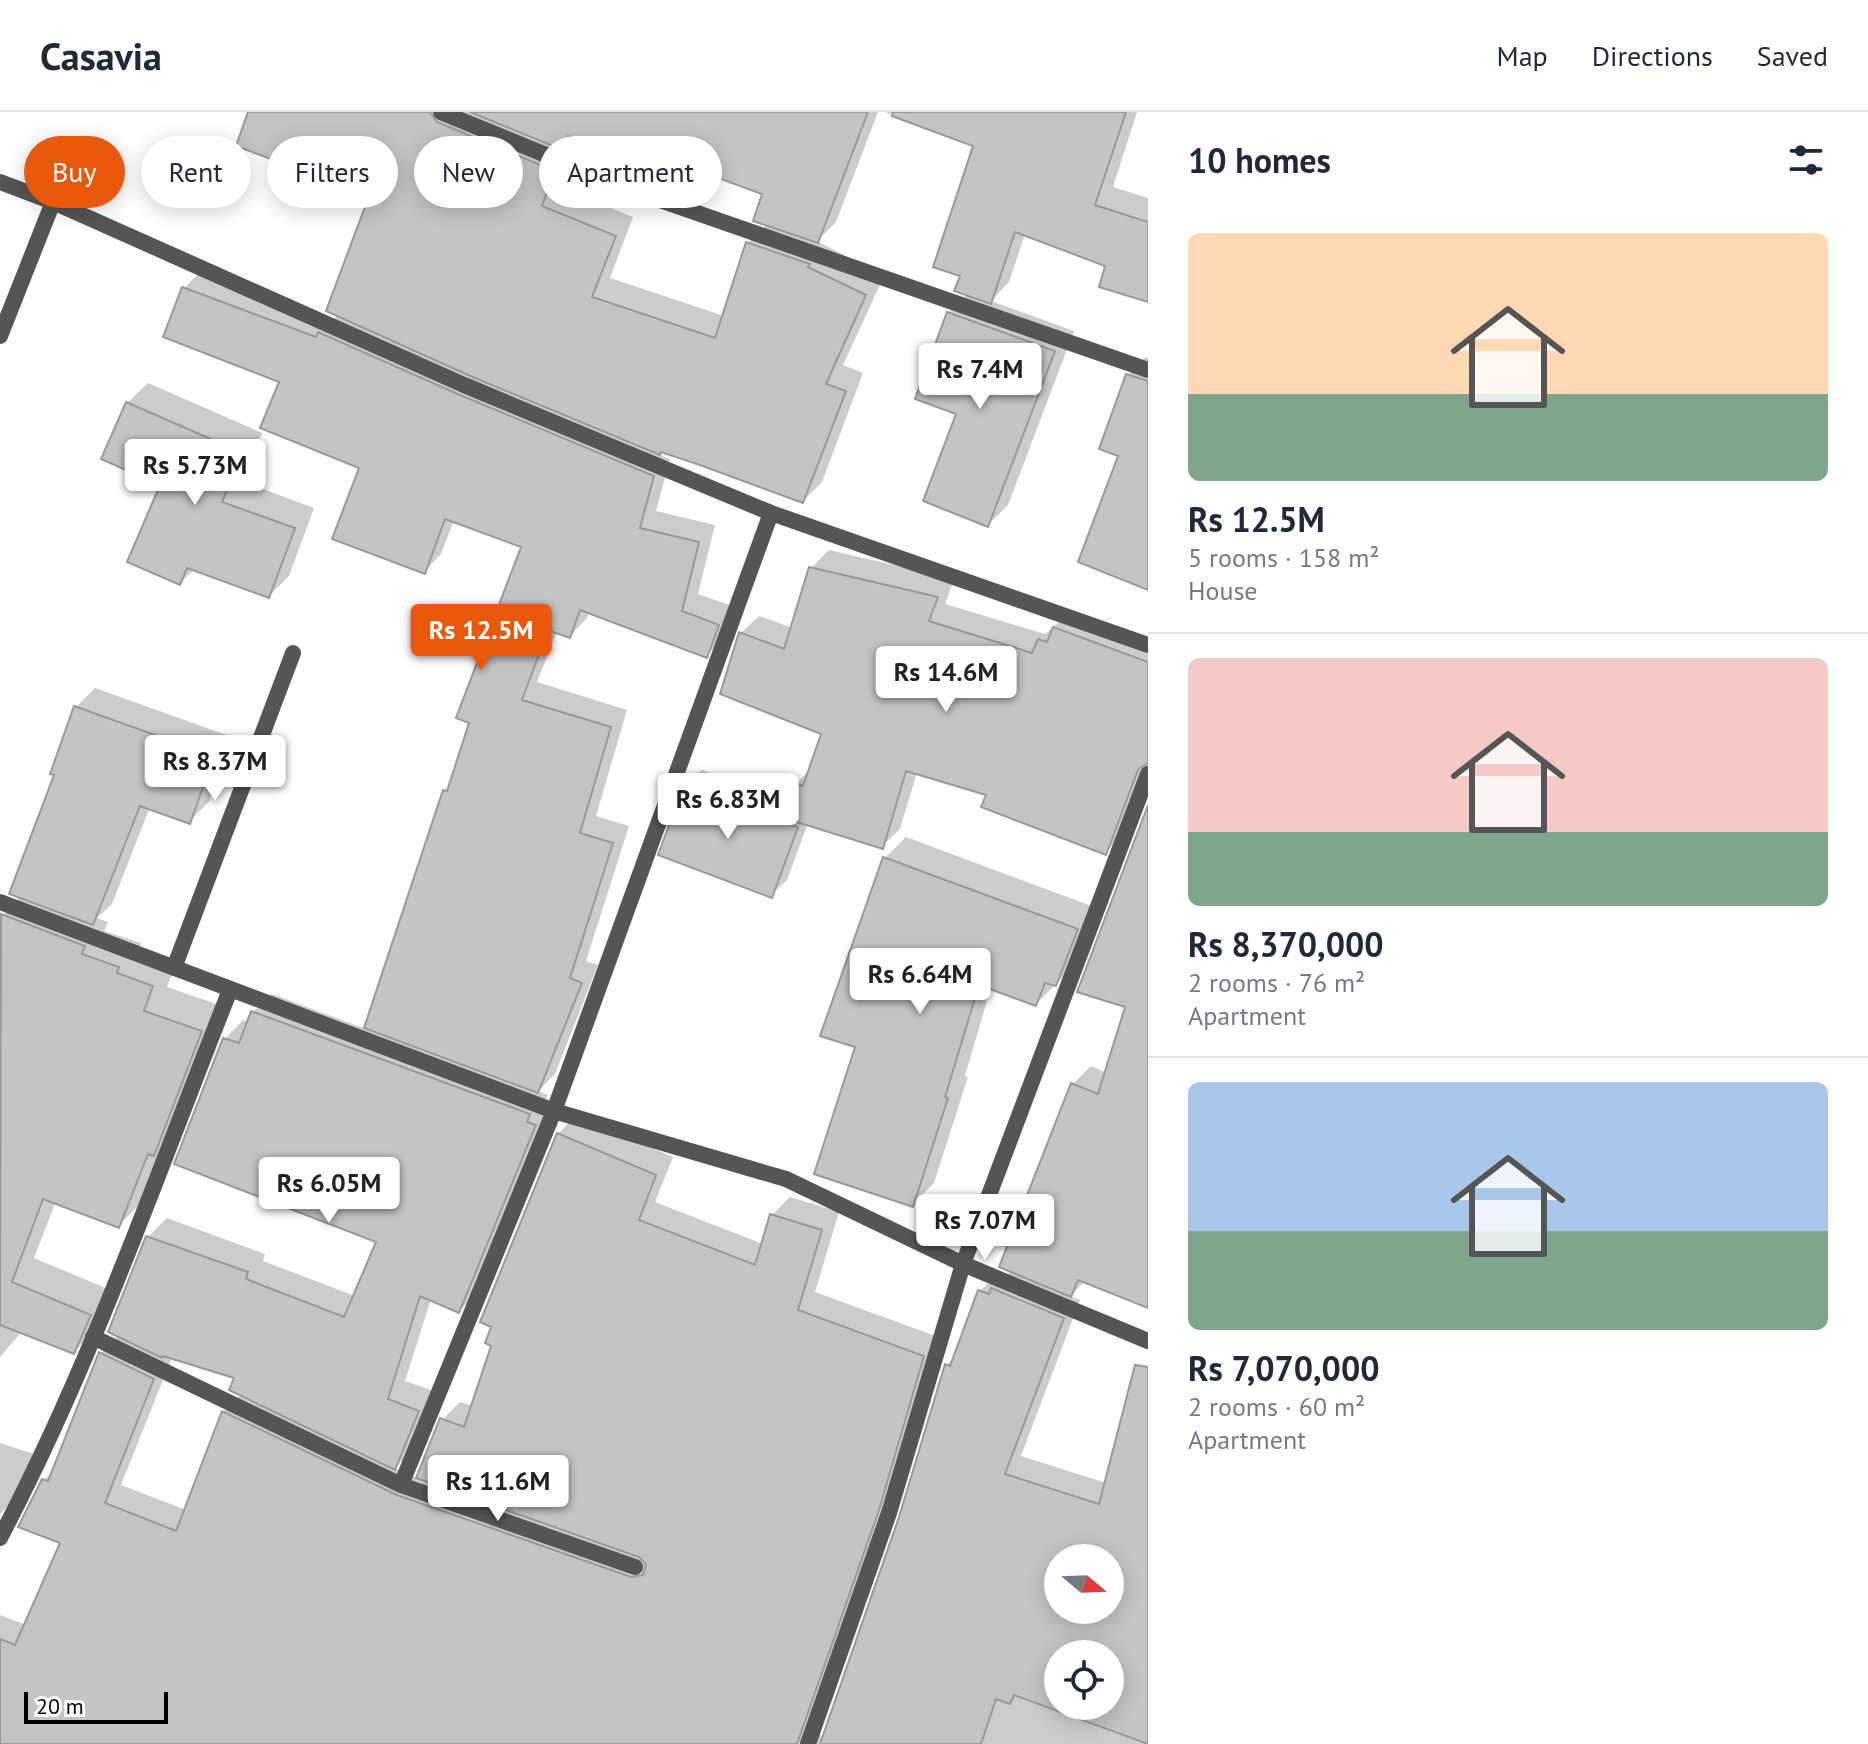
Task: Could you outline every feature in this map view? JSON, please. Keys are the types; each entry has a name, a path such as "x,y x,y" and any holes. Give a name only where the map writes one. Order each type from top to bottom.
{"street":[{"path":"441,112 634,191 1148,370"},
{"path":"0,182 24,191"},
{"path":"0,336 51,208"},
{"path":"66,208 464,385 771,513 1148,645"},
{"path":"401,1485 554,1111 771,513"},
{"path":"174,968 293,653"},
{"path":"808,1744 889,1513 963,1264 1148,774"},
{"path":"0,902 554,1111 786,1179 963,1264 1148,1341"},
{"path":"0,1538 32,1477 93,1337 230,990"},
{"path":"93,1337 401,1485 635,1567"}],"building":[{"path":"248,112 430,112 437,122 471,136 414,136 414,208 523,208 523,158 539,164 539,208 547,208 616,236 592,297 715,338 746,242 810,264 808,267 866,295 826,384 846,391 803,503 700,465 661,452 660,455 468,375 326,311 365,208 398,208 398,136 267,136 267,158 251,152 251,136 240,136"},
{"path":"470,112 868,112 818,243 753,221 762,194 722,179 722,136 539,136 539,140"},
{"path":"893,112 1126,112 1095,205 1148,222 1148,302 1099,287 1105,266 1015,232 991,304 954,291 960,276 933,267 973,146 892,116"},
{"path":"182,287 316,337 318,332 654,476 640,528 699,542 682,611 719,625 707,658 580,610 570,638 548,630 522,700 611,727 580,833 613,843 570,978 582,983 538,1093 364,1028 443,790 447,791 469,723 456,718 521,547 445,519 425,574 332,539 359,468 260,428 279,382 163,337"},
{"path":"947,312 1055,351 988,527 923,501 956,414 915,399"},
{"path":"1126,374 1148,381 1148,590 1078,562 1118,456 1099,449"},
{"path":"126,402 243,453 222,502 295,528 269,598 187,568 180,585 127,562 160,485 101,459"},
{"path":"809,567 938,597 929,621 1032,653 1038,639 1047,642 1053,627 1148,662 1148,763 1138,770 1106,855 981,807 986,795 906,771 883,849 784,818 794,783 803,786 821,734 720,694 739,632 784,649"},
{"path":"74,706 214,756 190,824 140,806 93,925 9,894 54,775 50,774"},
{"path":"684,785 798,827 772,898 658,855"},
{"path":"1148,805 1148,1308 1078,1280 1071,1297 999,1267 1071,1083 1098,1094 1125,1007 1077,992"},
{"path":"883,857 1078,929 1056,986 1045,983 1036,1006 979,985 945,1097 948,1098 913,1207 814,1174 855,1047 820,1036"},
{"path":"1,914 85,946 82,954 119,967 117,973 153,986 144,1011 202,1031 154,1156 148,1154 119,1228 43,1199 12,1282 91,1315 74,1354 0,1325"},
{"path":"251,1011 530,1114 527,1122 536,1125 459,1313 420,1296 388,1399 419,1411 395,1470 229,1390 234,1378 162,1358 108,1332 146,1236 248,1272 246,1279 344,1317 376,1242 174,1164 223,1038 239,1043"},
{"path":"557,1133 656,1175 639,1220 755,1265 770,1214 822,1230 798,1310 924,1356 879,1510 797,1744 0,1744 0,1639 15,1645 60,1543 18,1527 42,1479 48,1481 99,1352 154,1379 105,1503 176,1531 222,1411 397,1495 631,1577 643,1575 646,1564 639,1557 416,1478 440,1418 464,1427 491,1346 485,1343 491,1327 480,1322"},
{"path":"991,1288 1064,1318 1005,1474 1099,1504 1135,1365 1148,1367 1148,1744 1082,1720 1124,1720 1124,1640 1044,1640 1044,1706 1014,1695 1010,1704 996,1699 981,1744 820,1744 899,1517 945,1364 950,1366 978,1290 989,1294"}]}
